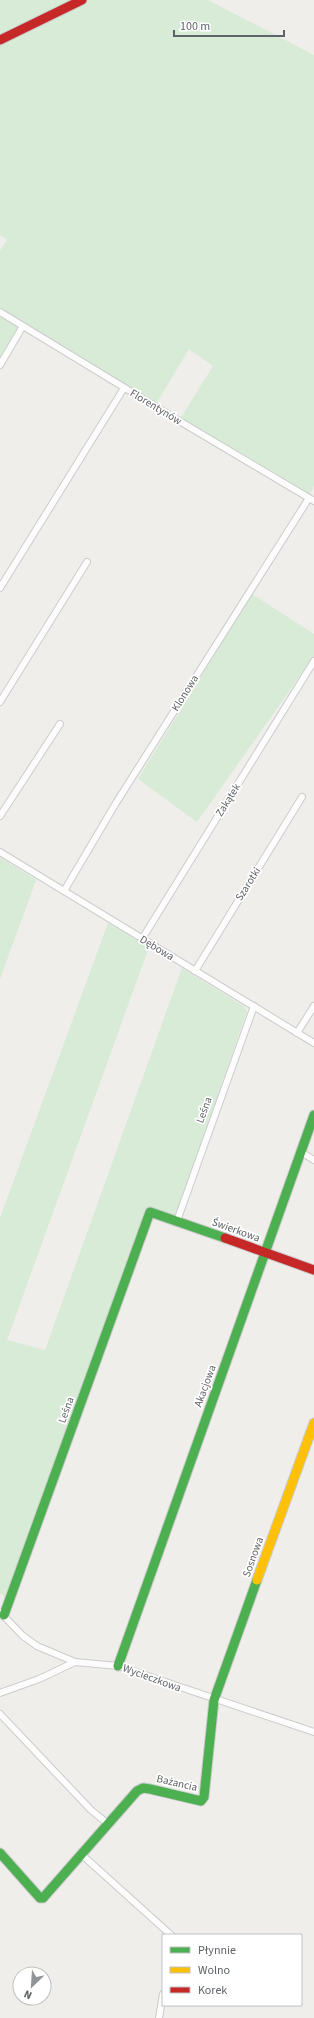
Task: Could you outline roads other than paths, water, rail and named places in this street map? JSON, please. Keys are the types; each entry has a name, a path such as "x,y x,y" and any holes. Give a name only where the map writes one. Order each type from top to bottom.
{"street":[{"path":"0,40 82,0"},
{"name":"Florentynów","path":"0,312 124,388 312,499"},
{"path":"0,365 23,326"},
{"path":"0,588 124,388"},
{"name":"Klonowa","path":"64,891 116,803 312,499"},
{"path":"0,702 87,562"},
{"name":"Zakątek","path":"142,939 314,661"},
{"path":"0,816 60,724"},
{"name":"Szarotki","path":"195,971 302,797"},
{"name":"Dębowa","path":"0,852 314,1043"},
{"name":"Leśna","path":"177,1221 254,1006"},
{"path":"297,1033 314,1006"},
{"name":"Akacjowa","path":"118,1666 314,1115"},
{"path":"301,1152 314,1160"},
{"name":"Leśna","path":"2,1614 150,1212"},
{"name":"Świerkowa","path":"150,1212 314,1270"},
{"name":"Sosnowa","path":"214,1700 314,1423"},
{"name":"Wycieczkowa","path":"2,1614 23,1636 37,1646 75,1662 118,1666 214,1700 314,1732"},
{"path":"0,1693 39,1679 75,1662"},
{"name":"Bażancia","path":"0,1853 40,1898 43,1898 107,1823 137,1791 143,1788 201,1801 204,1797 214,1700"},
{"path":"0,1714 91,1810 107,1823"},
{"path":"81,1854 170,1934"},
{"path":"159,2018 162,2000"}]}
